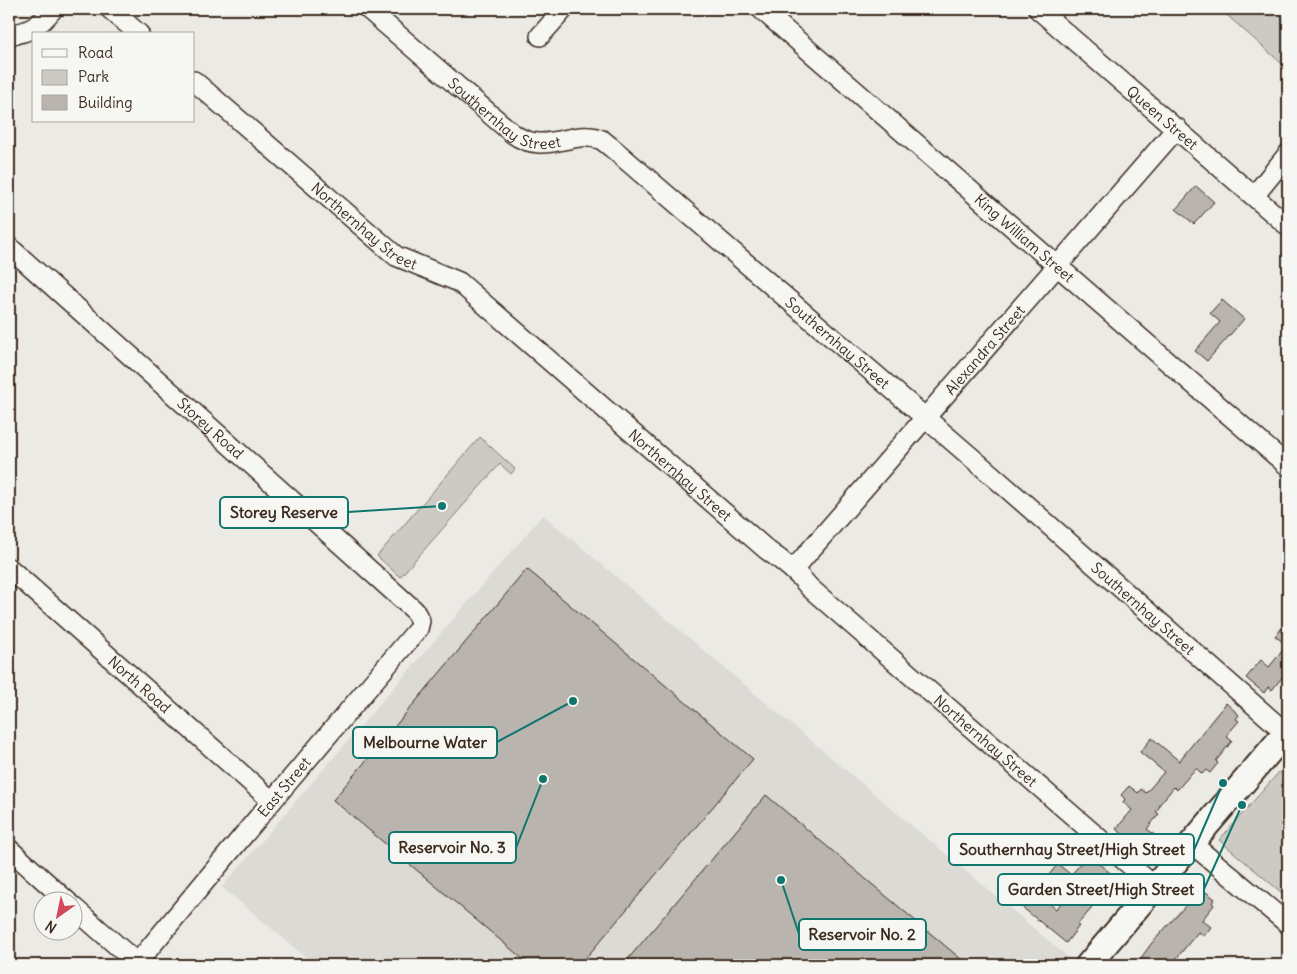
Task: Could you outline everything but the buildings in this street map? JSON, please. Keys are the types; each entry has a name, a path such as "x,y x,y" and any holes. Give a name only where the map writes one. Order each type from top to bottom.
{"main road":[{"path":"1088,965 1287,731"}],"street":[{"path":"9,23 22,22 43,9"},
{"path":"9,34 21,33 31,29 43,21 53,9"},
{"path":"110,9 137,32"},
{"name":"Southernhay Street","path":"368,9 521,140 535,144 589,137 601,140 1287,731"},
{"path":"540,36 564,9"},
{"name":"King William Street","path":"761,9 1288,466"},
{"name":"Queen Street","path":"1038,9 1288,226"},
{"name":"Northernhay Street","path":"195,82 396,256 459,282 753,538 803,578 810,588 1154,886"},
{"name":"Alexandra Street","path":"793,570 1176,128"},
{"path":"1254,196 1288,154"},
{"name":"Storey Road","path":"9,247 414,610"},
{"name":"North Road","path":"9,568 272,801"},
{"name":"East Street","path":"138,964 272,801 418,629 420,622 414,610"},
{"path":"1192,843 1288,924"},
{"path":"9,849 57,892"},
{"path":"82,915 138,964"}],"shaded area":[{"path":"543,515 1069,958 1063,965 315,965 222,887"}],"green space":[{"path":"1220,9 1288,9 1288,69"},
{"path":"480,437 515,469 511,474 500,464 400,577 377,556"},
{"path":"1288,762 1288,898 1219,840"}],"place":[{"name":"Storey Reserve","path":"442,506"},
{"name":"Melbourne Water","path":"573,701"},
{"name":"Reservoir No. 3","path":"543,779"},
{"name":"Southernhay Street/High Street","path":"1223,783"},
{"name":"Garden Street/High Street","path":"1242,805"},
{"name":"Reservoir No. 2","path":"781,880"}]}
